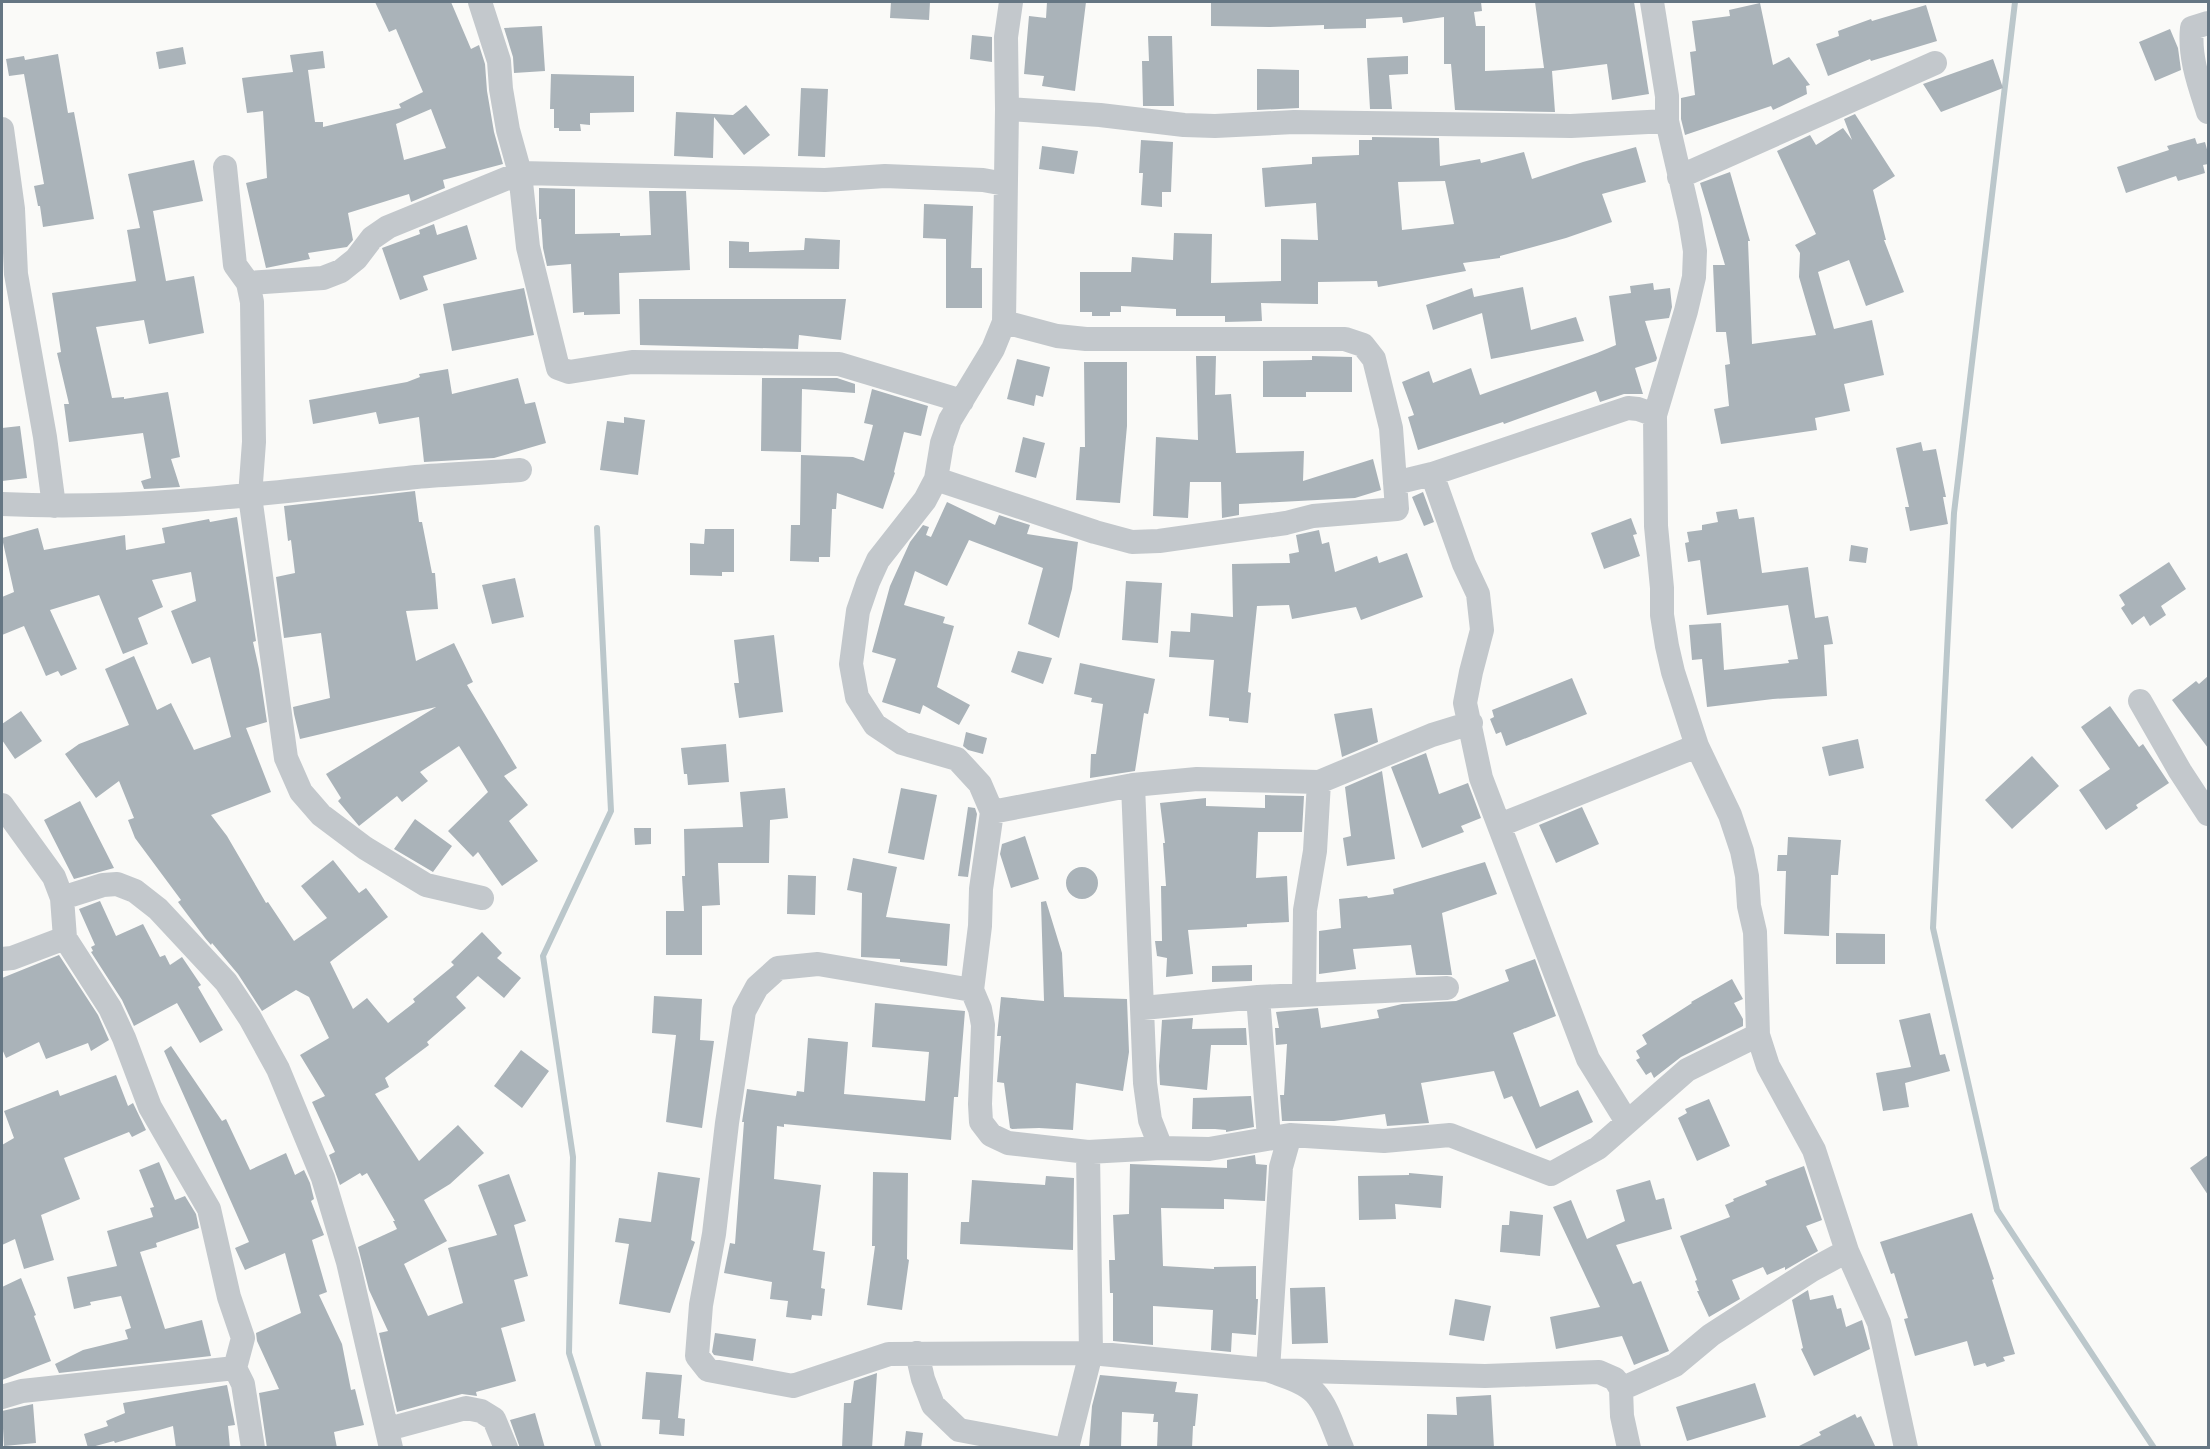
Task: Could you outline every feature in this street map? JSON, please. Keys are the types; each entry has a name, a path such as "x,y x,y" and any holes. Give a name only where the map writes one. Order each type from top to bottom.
{"street":[{"path":"480,2 499,62 508,130 520,172 528,247 558,368 569,372 632,362 839,364 962,401"},
{"path":"1011,2 1006,37 1004,322 993,349 950,420 942,443 936,479 925,500 878,560 868,582 858,611 851,664 857,697 875,725 902,743 957,759 980,784 992,812 981,889 980,926 972,990 980,1010 982,1024 981,1122 991,1135 1008,1143 1088,1152 1161,1148 1209,1149 1280,1136 1384,1141 1450,1136 1551,1174 1598,1148 1687,1070 1758,1035"},
{"path":"1652,2 1667,96 1667,121 1695,251 1694,277 1686,311 1655,415 1655,504 1662,615 1673,672 1697,746 1730,815 1743,851 1749,906 1755,932 1758,1035 1768,1066 1814,1150 1847,1251 1879,1323 1906,1448"},
{"path":"2208,23 2192,28 2191,40 2195,71 2208,112"},
{"path":"1679,177 1935,63"},
{"path":"1007,109 1215,126 1294,122 1571,126 1667,121"},
{"path":"2,129 13,208 9,274 45,436 54,506"},
{"path":"225,167 235,265 248,283 252,302 254,442 250,496 286,758 302,792 321,815 365,848 426,885 482,898"},
{"path":"248,283 323,278 341,271 356,259 372,238 388,227 520,172 825,180 885,176 983,180 1005,184"},
{"path":"936,479 1095,532 1132,542 1159,541 1286,523 1313,516 1397,509 1391,428 1374,359 1363,345 1345,339 1086,339 1058,336 1004,322"},
{"path":"1395,483 1432,474 1628,408 1655,415"},
{"path":"2,504 54,506 250,496 418,477 520,470"},
{"path":"1432,474 1464,564 1478,594 1482,630 1465,704 1471,723 1481,778 1588,1059 1627,1122"},
{"path":"2140,700 2180,771 2208,814"},
{"path":"992,812 1133,785 1197,779 1319,782 1432,735 1471,723"},
{"path":"1500,825 1697,746"},
{"path":"1304,994 1305,910 1315,851 1319,782"},
{"path":"1133,785 1145,1083 1150,1120 1161,1148"},
{"path":"2,805 54,877 62,898 65,938 110,1008 150,1107 209,1209 229,1297 243,1338 235,1368 243,1384 253,1448"},
{"path":"62,898 103,885 117,884 135,891 158,909 226,982 250,1018 278,1069 323,1178 348,1262 389,1438 466,1408 482,1411 494,1419 506,1448"},
{"path":"2,959 12,958 65,938"},
{"path":"972,990 818,964 778,968 757,987 744,1011 727,1123 714,1234 700,1305 697,1356 708,1370 792,1386 890,1354 1091,1353 1268,1370 1485,1376 1599,1372 1615,1379 1622,1389 1622,1416 1629,1448"},
{"path":"1143,1008 1258,997 1447,988"},
{"path":"1258,997 1280,1136 1281,1167 1268,1370"},
{"path":"1067,1448 1091,1353 1088,1152"},
{"path":"1622,1389 1675,1365 1711,1335 1812,1270 1847,1251"},
{"path":"918,1353 923,1379 933,1405 959,1430 1054,1448"},
{"path":"2,1397 22,1391 235,1368"},
{"path":"1268,1370 1299,1383 1315,1393 1342,1448"}],"building":[{"path":"375,2 451,2 471,49 479,45 485,64 494,132 503,164 443,180 445,188 411,202 409,194 348,213 353,240 347,247 308,253 310,259 266,268 246,183 267,178 263,111 247,113 242,78 293,72 290,55 323,51 325,68 308,70 315,122 323,122 323,127 401,108 399,104 423,92 396,29 389,32","holes":["431,109 446,148 404,160 396,124"]},
{"path":"891,2 930,2 929,20 890,18"},
{"path":"1047,2 1086,2 1075,91 1042,86 1044,76 1024,74 1029,16 1046,18"},
{"path":"1211,2 1481,2 1482,11 1474,12 1476,26 1485,26 1485,71 1544,68 1535,2 1634,2 1649,94 1612,100 1607,64 1552,71 1555,112 1455,110 1451,64 1444,64 1444,17 1403,23 1402,17 1366,19 1366,28 1324,29 1324,25 1211,26"},
{"path":"1760,3 1773,65 1789,57 1810,85 1806,86 1807,94 1773,110 1771,106 1685,135 1681,119 1681,98 1695,95 1690,52 1696,51 1692,21 1730,16 1729,10"},
{"path":"1926,5 1937,41 1871,61 1870,59 1828,76 1816,44 1839,36 1838,31 1871,19 1872,21"},
{"path":"542,26 545,71 514,73 513,57 504,28"},
{"path":"2170,29 2178,48 2181,70 2155,81 2139,42"},
{"path":"972,35 992,37 992,62 970,59"},
{"path":"1148,36 1172,36 1174,106 1143,106 1142,61 1149,61"},
{"path":"183,47 186,64 159,69 156,52"},
{"path":"58,54 68,113 74,112 94,219 43,227 34,186 44,184 24,74 9,76 6,59 24,56 25,60"},
{"path":"1408,56 1408,74 1389,75 1392,109 1370,109 1367,58"},
{"path":"1993,59 2003,88 1941,112 1923,84"},
{"path":"1257,69 1299,70 1299,108 1257,110"},
{"path":"551,74 634,76 634,112 590,113 590,125 580,124 581,131 559,131 559,128 554,128 554,109 550,109"},
{"path":"801,88 828,89 825,157 798,156"},
{"path":"746,105 770,135 744,155 714,117 713,158 674,156 676,112 733,115"},
{"path":"1855,114 1895,176 1873,190 1886,240 1884,240 1904,292 1866,306 1849,260 1818,272 1834,329 1872,320 1884,375 1844,384 1850,411 1815,418 1817,430 1721,444 1714,409 1729,406 1725,365 1730,364 1726,332 1716,332 1713,265 1725,265 1700,183 1730,172 1750,241 1748,241 1752,344 1816,335 1799,277 1800,253 1795,245 1816,234 1777,151 1810,135 1816,145 1843,128 1852,140 1844,119"},
{"path":"1372,137 1439,138 1440,166 1480,159 1481,163 1524,152 1532,179 1636,147 1646,182 1602,194 1612,222 1566,238 1500,256 1500,258 1463,263 1466,271 1378,287 1377,281 1318,282 1318,304 1261,303 1262,321 1225,322 1225,316 1176,316 1176,309 1121,306 1121,312 1110,312 1110,316 1092,316 1092,312 1080,312 1080,272 1131,272 1132,257 1173,260 1174,233 1212,234 1211,283 1281,281 1281,239 1318,240 1316,203 1265,207 1262,168 1312,164 1312,157 1359,155 1359,140 1372,140","holes":["1445,181 1454,224 1402,230 1398,182"]},
{"path":"2195,138 2197,144 2205,142 2208,164 2203,165 2205,173 2178,181 2176,176 2126,193 2117,167 2169,150 2167,146"},
{"path":"1141,140 1173,142 1171,192 1162,192 1162,207 1141,205 1143,173 1139,173"},
{"path":"1042,146 1078,151 1074,174 1039,169"},
{"path":"194,160 203,201 153,211 166,281 194,276 204,333 149,344 144,320 96,327 112,398 124,397 124,399 168,392 180,457 171,459 180,487 144,489 141,481 151,478 143,433 69,442 64,404 69,404 57,353 61,352 52,293 136,281 127,230 140,228 128,174"},
{"path":"539,188 575,189 575,234 620,233 620,236 651,235 649,191 686,191 690,270 619,273 620,314 573,313 571,264 547,266 541,219 539,219"},
{"path":"924,204 973,206 971,268 982,268 982,308 946,308 946,239 923,238"},
{"path":"434,224 437,235 467,225 477,259 423,276 428,290 400,300 382,248 420,234 419,230"},
{"path":"805,238 840,240 839,269 729,268 729,241 749,242 749,252 804,250"},
{"path":"1653,283 1654,290 1670,288 1672,307 1669,318 1645,321 1657,358 1656,361 1635,368 1643,394 1624,394 1600,402 1596,391 1504,424 1503,422 1418,450 1408,417 1414,415 1402,382 1429,371 1433,383 1471,368 1480,395 1597,353 1616,345 1609,296 1631,293 1630,286"},
{"path":"1523,287 1531,330 1576,317 1584,341 1491,359 1482,313 1433,330 1426,305 1472,288 1474,297"},
{"path":"524,288 534,335 452,351 443,304"},
{"path":"639,299 846,299 841,340 799,335 798,349 640,345"},
{"path":"1196,356 1216,356 1215,395 1231,394 1236,453 1304,451 1303,481 1373,459 1381,490 1355,498 1239,504 1239,515 1222,518 1221,482 1190,482 1188,518 1153,516 1156,437 1198,440"},
{"path":"1312,356 1352,357 1352,392 1306,392 1306,397 1263,397 1263,361 1312,360"},
{"path":"1017,359 1050,367 1043,397 1036,395 1034,406 1007,399"},
{"path":"1084,362 1127,362 1127,426 1120,503 1076,500 1080,447 1085,447"},
{"path":"448,369 452,394 518,378 525,404 535,402 546,443 494,458 424,462 419,417 379,424 376,412 313,424 309,400 407,382 420,377 419,374"},
{"path":"762,378 837,378 855,384 855,393 802,389 801,452 761,451"},
{"path":"872,389 928,406 921,436 904,432 895,473 883,509 837,493 836,509 832,509 830,557 819,557 819,562 790,561 791,525 800,525 801,455 853,457 864,461 873,425 864,423"},
{"path":"624,417 645,420 638,475 600,470 607,421 624,423"},
{"path":"20,426 27,478 2,481 2,428"},
{"path":"1023,437 1045,443 1036,478 1015,472"},
{"path":"1921,442 1923,451 1936,449 1946,497 1943,497 1948,524 1910,531 1905,507 1909,507 1896,448"},
{"path":"415,491 419,522 422,522 432,573 435,573 438,609 406,611 416,661 454,643 473,682 467,685 517,768 504,776 528,805 509,821 538,861 502,886 478,852 473,857 448,831 488,792 459,746 420,772 428,781 402,802 397,796 359,826 338,801 341,798 326,774 436,707 300,739 294,714 293,707 330,698 321,633 284,638 276,577 295,573 284,506"},
{"path":"1423,492 1434,522 1424,526 1412,497"},
{"path":"947,502 995,525 999,515 1030,525 1027,534 1078,542 1072,589 1059,638 1028,624 1043,568 969,540 947,586 915,571 904,605 945,617 943,623 954,626 937,687 970,705 959,725 923,705 920,714 882,702 896,659 872,652 890,586 910,542 923,525 929,527 926,535 931,537"},
{"path":"1737,509 1739,519 1754,517 1762,573 1808,567 1815,618 1828,616 1833,644 1824,645 1827,696 1773,699 1707,707 1702,659 1692,660 1689,625 1721,623 1724,670 1789,663 1788,660 1798,659 1788,605 1707,615 1700,560 1688,562 1685,543 1689,542 1687,532 1702,530 1702,525 1718,522 1716,512"},
{"path":"237,517 256,641 253,642 267,722 246,728 271,792 211,815 227,836 266,903 268,902 294,941 327,918 301,886 333,860 359,893 366,888 388,917 330,962 353,1009 367,998 388,1023 415,1002 413,999 454,965 451,962 482,932 502,953 497,958 521,978 504,998 478,976 456,997 466,1008 427,1042 429,1045 385,1078 389,1087 375,1094 419,1161 458,1125 484,1153 450,1184 424,1200 447,1241 404,1264 428,1316 463,1303 448,1248 497,1235 478,1185 509,1174 526,1221 514,1225 528,1276 514,1280 525,1321 501,1328 516,1381 476,1392 477,1396 462,1394 397,1412 379,1333 388,1331 369,1290 358,1247 397,1229 393,1221 395,1221 367,1173 362,1176 360,1173 340,1185 329,1155 335,1152 312,1102 325,1096 300,1055 329,1038 309,997 296,990 262,1011 238,974 205,938 178,902 181,900 135,838 128,820 134,818 119,781 96,798 65,754 79,744 129,725 105,669 134,656 157,710 171,703 194,750 231,737 210,657 192,664 171,611 196,601 191,572 152,580 163,607 138,618 148,644 123,654 99,595 50,610 77,669 61,676 58,671 46,676 24,626 2,635 2,597 14,592 2,538 38,528 44,550 125,535 126,550 165,543 162,528 209,519 210,522"},
{"path":"1631,518 1637,534 1633,535 1640,556 1604,569 1591,533"},
{"path":"705,529 734,529 734,572 722,572 722,576 690,575 690,543 704,544"},
{"path":"1319,530 1322,544 1329,542 1335,572 1377,556 1379,563 1407,553 1423,597 1361,620 1356,607 1292,619 1289,605 1257,606 1248,692 1251,693 1248,723 1209,716 1214,660 1169,657 1171,631 1190,632 1191,613 1233,617 1232,564 1290,563 1289,554 1299,552 1296,535"},
{"path":"1851,545 1868,548 1866,563 1849,561"},
{"path":"2169,562 2186,589 2161,606 2166,615 2150,626 2144,616 2132,625 2121,608 2125,605 2119,595"},
{"path":"515,578 524,617 492,624 482,585"},
{"path":"1126,581 1162,583 1158,643 1122,640"},
{"path":"774,635 783,712 739,718 734,683 739,683 734,640"},
{"path":"1018,651 1052,658 1043,684 1011,672"},
{"path":"1080,663 1155,679 1148,714 1144,713 1135,771 1090,778 1091,754 1096,754 1103,704 1091,702 1092,698 1074,694"},
{"path":"2208,676 2208,748 2172,700 2196,681 2199,684"},
{"path":"1572,678 1587,714 1506,746 1501,732 1496,734 1490,719 1494,717 1492,710"},
{"path":"2110,706 2139,747 2143,744 2169,783 2136,805 2138,808 2106,830 2079,790 2110,769 2081,727"},
{"path":"1372,708 1378,742 1342,757 1334,714"},
{"path":"21,711 42,741 15,759 2,740 2,724"},
{"path":"966,732 987,738 983,754 968,750 963,746"},
{"path":"1858,739 1864,768 1829,776 1822,747"},
{"path":"726,744 729,782 688,785 687,774 684,774 681,748"},
{"path":"1426,753 1439,794 1468,783 1481,818 1461,826 1464,832 1422,848 1391,767"},
{"path":"2032,756 2059,786 2012,829 1985,800"},
{"path":"1382,771 1395,859 1347,866 1343,838 1351,836 1345,787"},
{"path":"785,788 788,818 770,820 769,863 718,863 720,905 702,906 702,955 666,955 666,911 684,911 682,876 685,876 684,829 743,827 740,792"},
{"path":"901,788 937,795 924,860 888,853"},
{"path":"1265,795 1304,796 1302,832 1258,832 1256,878 1287,876 1289,922 1188,930 1193,974 1166,977 1167,958 1157,956 1155,941 1162,941 1161,886 1166,886 1163,843 1165,843 1160,803 1206,798 1206,806 1265,808"},
{"path":"80,801 114,868 74,879 44,820"},
{"path":"968,807 975,808 977,814 968,877 958,876"},
{"path":"1582,807 1599,844 1556,863 1539,825"},
{"path":"415,819 452,846 433,872 394,849"},
{"path":"634,828 651,828 651,844 635,845"},
{"path":"1025,836 1039,879 1011,888 1000,854 1002,844"},
{"path":"1788,837 1841,840 1838,875 1831,875 1829,936 1784,934 1786,871 1777,871 1778,855 1787,855"},
{"path":"853,858 897,867 886,917 950,924 947,966 900,962 900,959 861,957 862,893 847,890"},
{"path":"1485,862 1497,894 1442,913 1452,975 1416,975 1411,945 1353,949 1356,969 1319,974 1319,931 1341,928 1339,899 1394,894 1393,889"},
{"path":"1082,867 1093,872 1098,883 1093,894 1082,899 1071,894 1066,883 1071,872"},
{"path":"788,875 816,876 815,915 787,914"},
{"path":"100,901 116,936 143,924 160,957 165,955 170,965 182,957 201,985 198,987 223,1030 200,1043 177,1003 134,1026 122,1000 91,952 93,951 91,947 95,945 79,909"},
{"path":"1046,901 1062,953 1064,997 1127,999 1129,1052 1123,1091 1076,1083 1073,1130 1010,1128 1004,1083 997,1082 1001,1036 997,1036 1001,997 1044,1001 1041,902"},
{"path":"1836,933 1885,934 1885,964 1836,964"},
{"path":"59,955 98,1015 109,1040 91,1051 88,1043 46,1059 39,1042 6,1058 2,1049 2,978"},
{"path":"1535,959 1556,1016 1513,1033 1540,1107 1578,1090 1593,1122 1536,1149 1512,1096 1504,1099 1494,1071 1421,1083 1429,1123 1387,1126 1385,1114 1334,1121 1282,1121 1280,1095 1284,1095 1287,1044 1276,1045 1275,1028 1279,1028 1276,1012 1318,1008 1321,1028 1379,1018 1377,1010 1402,1004 1456,1001 1509,981 1505,970"},
{"path":"1252,965 1252,981 1212,982 1212,966"},
{"path":"1732,979 1743,999 1734,1003 1743,1019 1743,1026 1681,1057 1654,1078 1651,1072 1646,1075 1636,1060 1640,1058 1636,1051 1647,1044 1642,1035 1691,1002"},
{"path":"654,996 702,999 700,1040 714,1041 702,1128 666,1122 676,1035 652,1033"},
{"path":"875,1003 965,1011 958,1097 954,1097 951,1140 784,1124 784,1127 777,1126 774,1179 821,1185 813,1250 825,1252 821,1288 825,1289 822,1316 812,1315 811,1320 786,1317 788,1301 770,1299 772,1282 724,1273 730,1243 735,1244 744,1122 742,1122 747,1089 796,1096 797,1091 804,1092 808,1038 848,1042 844,1094 925,1101 929,1052 872,1047"},
{"path":"1930,1013 1940,1055 1945,1054 1950,1071 1905,1083 1909,1107 1883,1111 1876,1073 1911,1067 1899,1020"},
{"path":"1193,1018 1192,1029 1246,1028 1247,1045 1211,1045 1207,1090 1160,1085 1162,1020"},
{"path":"171,1046 222,1121 226,1119 250,1170 286,1153 295,1175 304,1170 310,1183 314,1199 311,1201 324,1235 312,1240 327,1292 319,1295 342,1344 351,1390 355,1389 364,1425 334,1432 337,1448 267,1448 259,1393 279,1389 257,1341 256,1333 301,1313 285,1253 245,1270 235,1248 249,1242 164,1051"},
{"path":"521,1050 549,1071 522,1108 494,1086"},
{"path":"116,1075 128,1106 133,1103 146,1130 132,1137 129,1132 64,1158 80,1199 41,1215 54,1260 24,1269 15,1239 2,1245 2,1145 14,1138 4,1111 58,1090 60,1096"},
{"path":"1251,1096 1254,1127 1226,1132 1226,1130 1215,1129 1192,1129 1193,1098"},
{"path":"1709,1099 1730,1146 1697,1161 1678,1118 1687,1113 1685,1109"},
{"path":"1255,1155 1256,1164 1267,1165 1265,1201 1224,1199 1224,1209 1161,1208 1163,1266 1214,1269 1214,1267 1256,1266 1256,1299 1258,1299 1256,1335 1232,1333 1231,1352 1211,1350 1213,1310 1153,1306 1153,1345 1113,1341 1113,1293 1110,1293 1109,1260 1115,1260 1113,1215 1129,1214 1130,1164 1227,1168 1227,1160"},
{"path":"2208,1155 2208,1195 2190,1168"},
{"path":"159,1162 175,1200 185,1196 196,1214 199,1228 156,1243 157,1247 140,1252 165,1329 202,1320 211,1356 59,1373 55,1364 83,1350 128,1339 125,1330 131,1328 121,1296 90,1302 91,1305 74,1309 67,1277 117,1266 107,1231 153,1217 150,1208 154,1207 139,1170"},
{"path":"1804,1166 1822,1220 1806,1226 1818,1251 1785,1270 1785,1267 1767,1275 1763,1267 1732,1280 1740,1299 1709,1317 1697,1291 1699,1291 1695,1281 1697,1280 1680,1236 1730,1217 1725,1205 1734,1201 1733,1199 1767,1185 1765,1181"},
{"path":"658,1172 700,1178 691,1240 695,1242 670,1313 619,1304 629,1244 615,1242 619,1218 651,1222"},
{"path":"873,1172 908,1173 907,1259 909,1260 902,1310 867,1305 875,1246 872,1246"},
{"path":"1409,1173 1443,1176 1441,1208 1395,1204 1396,1219 1359,1220 1358,1176 1409,1175"},
{"path":"1046,1176 1074,1178 1073,1250 960,1244 961,1222 969,1222 972,1180 1045,1185"},
{"path":"1650,1180 1656,1200 1664,1198 1672,1229 1616,1245 1633,1284 1641,1281 1669,1351 1634,1365 1622,1336 1556,1349 1550,1317 1600,1307 1553,1207 1571,1200 1587,1239 1625,1221 1616,1190"},
{"path":"1510,1211 1543,1215 1540,1256 1500,1252 1502,1225 1509,1225"},
{"path":"1972,1213 2015,1354 2003,1357 2005,1361 1987,1367 1985,1363 1974,1366 1967,1341 1915,1356 1904,1319 1908,1318 1894,1273 1891,1274 1880,1242"},
{"path":"21,1278 51,1361 2,1380 2,1287"},
{"path":"1325,1287 1328,1343 1292,1344 1290,1288"},
{"path":"1808,1290 1810,1300 1833,1295 1837,1309 1841,1308 1846,1327 1862,1320 1870,1349 1814,1376 1801,1349 1803,1348 1792,1300"},
{"path":"1455,1299 1491,1306 1484,1341 1449,1335"},
{"path":"715,1333 756,1339 753,1361 714,1355 712,1352"},
{"path":"646,1372 682,1375 678,1418 685,1419 684,1436 659,1434 660,1420 642,1419"},
{"path":"877,1373 872,1448 842,1448 844,1403 851,1403 854,1381"},
{"path":"1100,1375 1177,1382 1175,1392 1198,1394 1192,1448 1157,1448 1158,1422 1153,1422 1154,1414 1122,1412 1121,1448 1089,1448 1092,1406"},
{"path":"1755,1383 1766,1417 1687,1441 1676,1407"},
{"path":"227,1385 235,1425 228,1426 230,1448 176,1448 173,1426 115,1443 114,1441 88,1448 84,1434 108,1426 106,1421 125,1413 123,1403"},
{"path":"1491,1395 1494,1448 1427,1448 1427,1414 1457,1415 1456,1397"},
{"path":"33,1404 36,1443 4,1446 2,1411"},
{"path":"535,1413 545,1448 520,1448 510,1420"},
{"path":"1855,1414 1857,1418 1861,1416 1876,1448 1795,1448 1821,1435 1819,1432"},
{"path":"906,1431 923,1433 921,1448 904,1448"}],"waterway":[{"path":"2015,2 1954,513 1933,928 1997,1210 2154,1448"},
{"path":"597,528 611,811 543,956 573,1157 569,1353 599,1448"}]}
